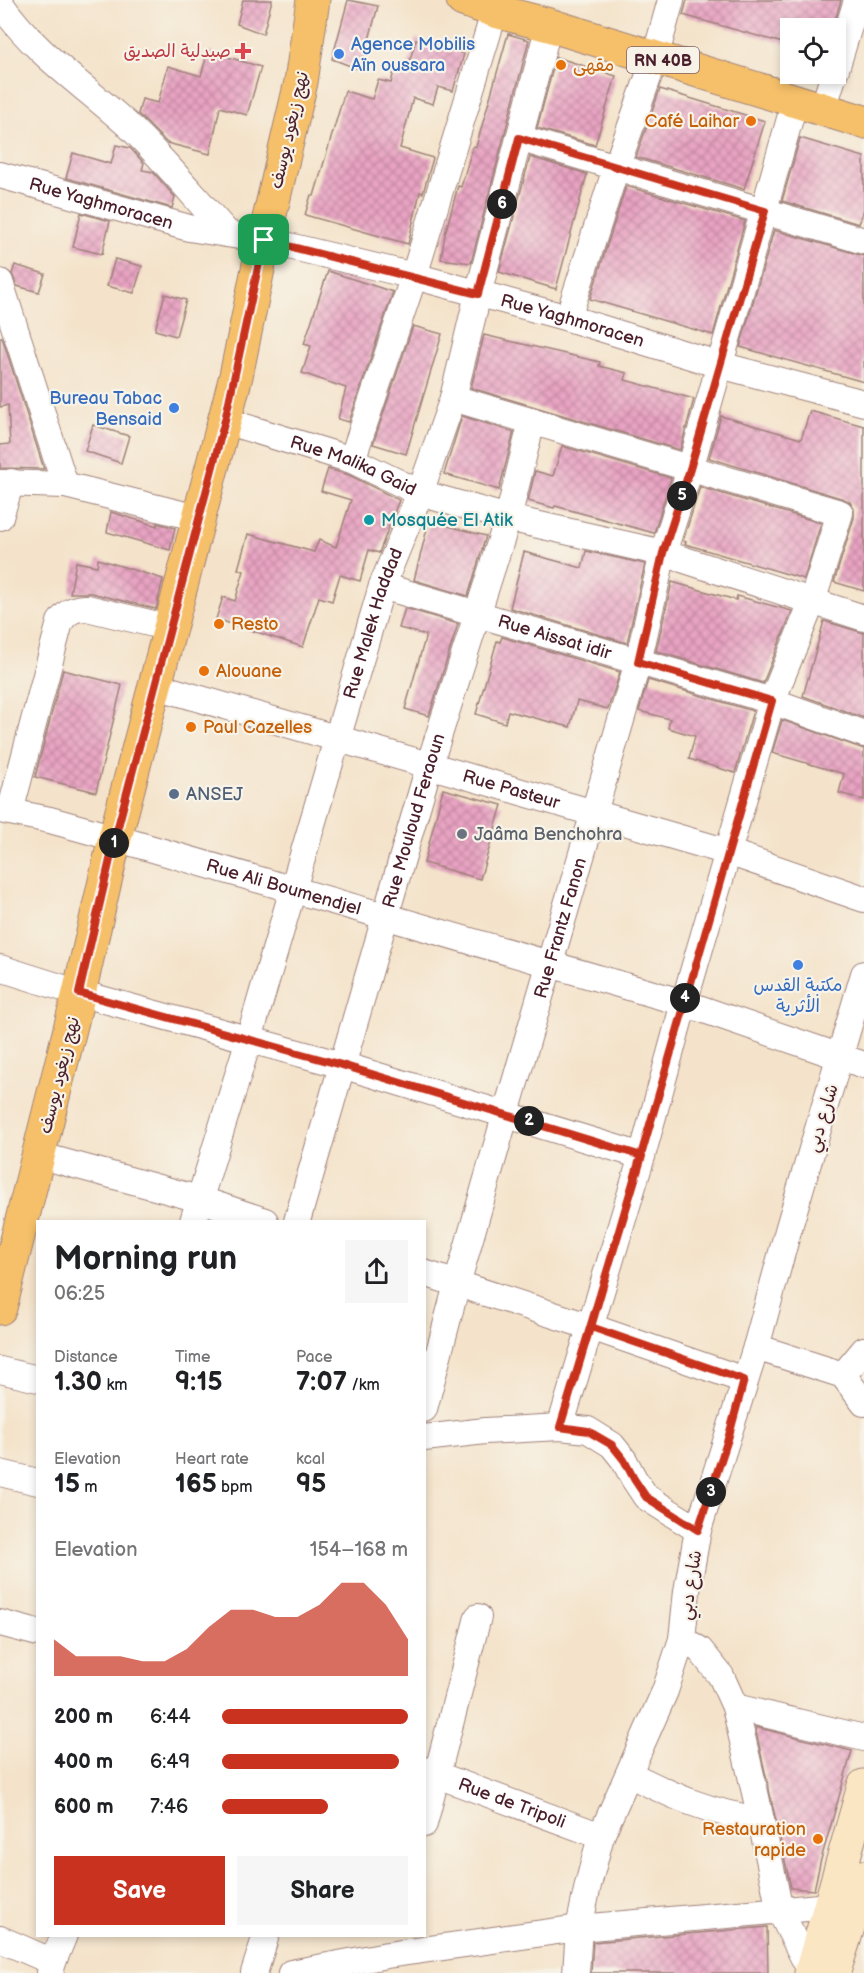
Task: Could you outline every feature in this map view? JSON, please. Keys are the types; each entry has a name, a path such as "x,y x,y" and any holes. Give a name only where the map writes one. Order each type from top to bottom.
{"main road":[{"name":"نهج زيغود يوسف","path":"0,1308 79,993 115,838 225,420 301,82 314,0"},
{"name":"RN 40B","path":"463,0 496,6 549,25 864,122"},
{"path":"827,1972 830,1906 862,1802"},
{"path":"827,1972 864,1877"}],"street":[{"path":"568,318 616,168 655,58 671,0"},
{"path":"846,36 857,0"},
{"path":"0,3 33,42 69,77 130,127 228,234"},
{"path":"352,460 414,276 496,6"},
{"name":"Rue Malek Haddad","path":"196,1210 249,1039 382,586 420,493 453,398 549,25"},
{"name":"Rue Frantz Fanon","path":"426,1401 506,1113 638,662 663,553 690,469 765,211 809,105 826,84"},
{"path":"519,138 864,241"},
{"name":"Rue Yaghmoracen","path":"0,175 189,228 264,240 414,276 864,404"},
{"path":"0,282 65,485"},
{"path":"453,398 840,513 812,602 772,701 642,1156 560,1427"},
{"name":"Rue Malika Gaid","path":"225,420 352,460 420,493 508,518 663,553 864,618"},
{"name":"Rue Mouloud Feraoun","path":"297,1220 429,766 475,615 508,518 532,421"},
{"path":"0,517 5,483 65,485 198,518"},
{"name":"Rue Aissat idir","path":"382,586 772,701 864,734"},
{"path":"5,811 60,622 66,614 76,608 87,608 170,628"},
{"name":"Rue Pasteur","path":"156,686 728,852 864,899"},
{"name":"Rue Ali Boumendjel","path":"5,811 50,820 115,838 549,964 684,1004 864,1065"},
{"path":"0,968 79,993 342,1065 506,1113 642,1156"},
{"name":"شارع دبي","path":"827,1972 780,1911 735,1707 721,1676 700,1650 682,1639 687,1592 698,1530 756,1347 864,974"},
{"path":"39,1155 196,1210 259,1220"},
{"path":"426,1275 591,1327 744,1380"},
{"path":"756,1347 843,1375 864,1403"},
{"path":"843,1375 864,1350"},
{"path":"0,1370 36,1379"},
{"path":"426,1438 485,1431 560,1427 588,1431 612,1445 624,1460 646,1497 698,1530"},
{"path":"0,1473 36,1482"},
{"path":"426,1811 432,1772 478,1617"},
{"path":"0,1623 36,1632"},
{"path":"576,1973 579,1928 601,1836 665,1691 682,1639"},
{"path":"735,1707 864,1738"},
{"name":"Rue de Tripoli","path":"432,1772 521,1808 601,1836"},
{"path":"629,1774 702,1808 732,1816 761,1820"},
{"path":"291,1973 390,1945 830,1906"},
{"path":"0,1939 52,1968 63,1937"},
{"path":"254,1973 265,1937"}],"building":[{"path":"243,0 272,0 263,34 237,24"},
{"path":"348,0 378,6 361,70 332,59"},
{"path":"687,0 841,0 836,18 780,18 780,42 683,15"},
{"path":"508,34 529,40 471,263 441,259 458,186 461,187 473,146 476,147"},
{"path":"416,39 464,54 453,91 438,87 433,104 413,98 400,148 433,158 423,193 420,192 408,244 305,215 311,195 314,196 345,91 372,99 378,80 391,83 395,67 407,70"},
{"path":"208,51 261,67 247,115 220,107 210,154 167,143 138,114 142,99 158,103 168,66 201,76"},
{"path":"556,57 616,76 595,145 537,128"},
{"path":"660,89 765,121 744,189 636,157"},
{"path":"800,138 864,157 864,209 859,224 782,201"},
{"path":"116,145 130,148 144,163 142,170 153,172 175,197 172,208 66,178 73,153 111,164"},
{"path":"530,157 587,174 556,289 499,272"},
{"path":"626,186 745,221 713,335 590,299"},
{"path":"81,213 110,221 102,254 73,247"},
{"path":"774,230 864,256 864,382 740,347"},
{"path":"115,259 142,266 134,293 107,286"},
{"path":"15,265 45,274 39,292 17,286 12,274"},
{"path":"328,271 393,292 349,422 338,419 346,388 302,373 311,346 304,344"},
{"path":"165,294 186,300 176,336 155,330"},
{"path":"413,326 442,334 406,454 373,444"},
{"path":"484,335 600,362 599,366 627,373 625,380 694,399 680,450 471,388"},
{"path":"0,337 2,337 44,469 0,468 0,445 10,444 8,405 0,407"},
{"path":"810,411 864,426 864,591 834,582 854,518 854,509 850,502 709,458 721,416 801,439"},
{"path":"462,416 514,432 499,490 444,474"},
{"path":"93,425 129,436 121,463 85,451"},
{"path":"562,446 671,478 654,533 555,506 554,508 528,501 535,471 553,476"},
{"path":"328,469 349,475 399,500 379,553 369,550 360,581 340,575 332,601 319,597 303,647 216,619 223,597 235,601 244,571 238,569 248,534 314,552 319,540 336,547 351,500 321,491"},
{"path":"700,487 821,523 804,579 685,544 686,542 683,541"},
{"path":"111,512 157,526 157,523 175,528 170,550 107,532"},
{"path":"429,521 486,536 468,596 414,580"},
{"path":"586,551 645,564 627,643 510,608 524,552 582,568"},
{"path":"98,559 163,579 156,609 91,593 70,593 76,562 97,566"},
{"path":"672,582 736,600 737,596 792,611 763,683 656,651"},
{"path":"405,608 458,624 429,716 405,709 426,635 399,628"},
{"path":"824,621 864,633 864,718 803,696"},
{"path":"502,637 620,672 608,709 577,701 570,727 508,711 505,723 476,714 497,641 500,642"},
{"path":"63,670 122,685 96,792 35,777"},
{"path":"648,680 753,711 735,773 689,759 695,736 668,728 670,719 639,711"},
{"path":"782,720 864,749 864,800 839,793 844,774 772,753"},
{"name":"Jaâma Benchohra","path":"443,789 502,805 480,879 424,863"},
{"path":"755,1727 852,1751 814,1890 791,1888"},
{"path":"767,1927 768,1973 591,1973 593,1942"}],"place":[{"name":"صيدلية الصديق","path":"243,51"},
{"name":"Agence Mobilis Aïn oussara","path":"339,54"},
{"name":"مقهى","path":"561,65"},
{"name":"Café Laihar","path":"751,121"},
{"name":"Bureau Tabac Bensaid","path":"174,408"},
{"name":"Mosquée El Atik","path":"369,520"},
{"name":"Resto","path":"219,624"},
{"name":"Alouane","path":"204,671"},
{"name":"Paul Cazelles","path":"191,727"},
{"name":"ANSEJ","path":"174,794"},
{"name":"Jaâma Benchohra","path":"462,834"},
{"name":"مكتبة القدس الأثرية","path":"798,965"},
{"name":"Restauration rapide","path":"818,1839"}],"route":[{"path":"264,240 236,376 115,838 79,993 342,1065 642,1156 560,1427 588,1431 612,1445 624,1460 646,1497 698,1530 728,1439 744,1380 591,1327 642,1156 772,701 638,662 663,553 690,469 765,211 519,138 478,294 264,240"}]}
